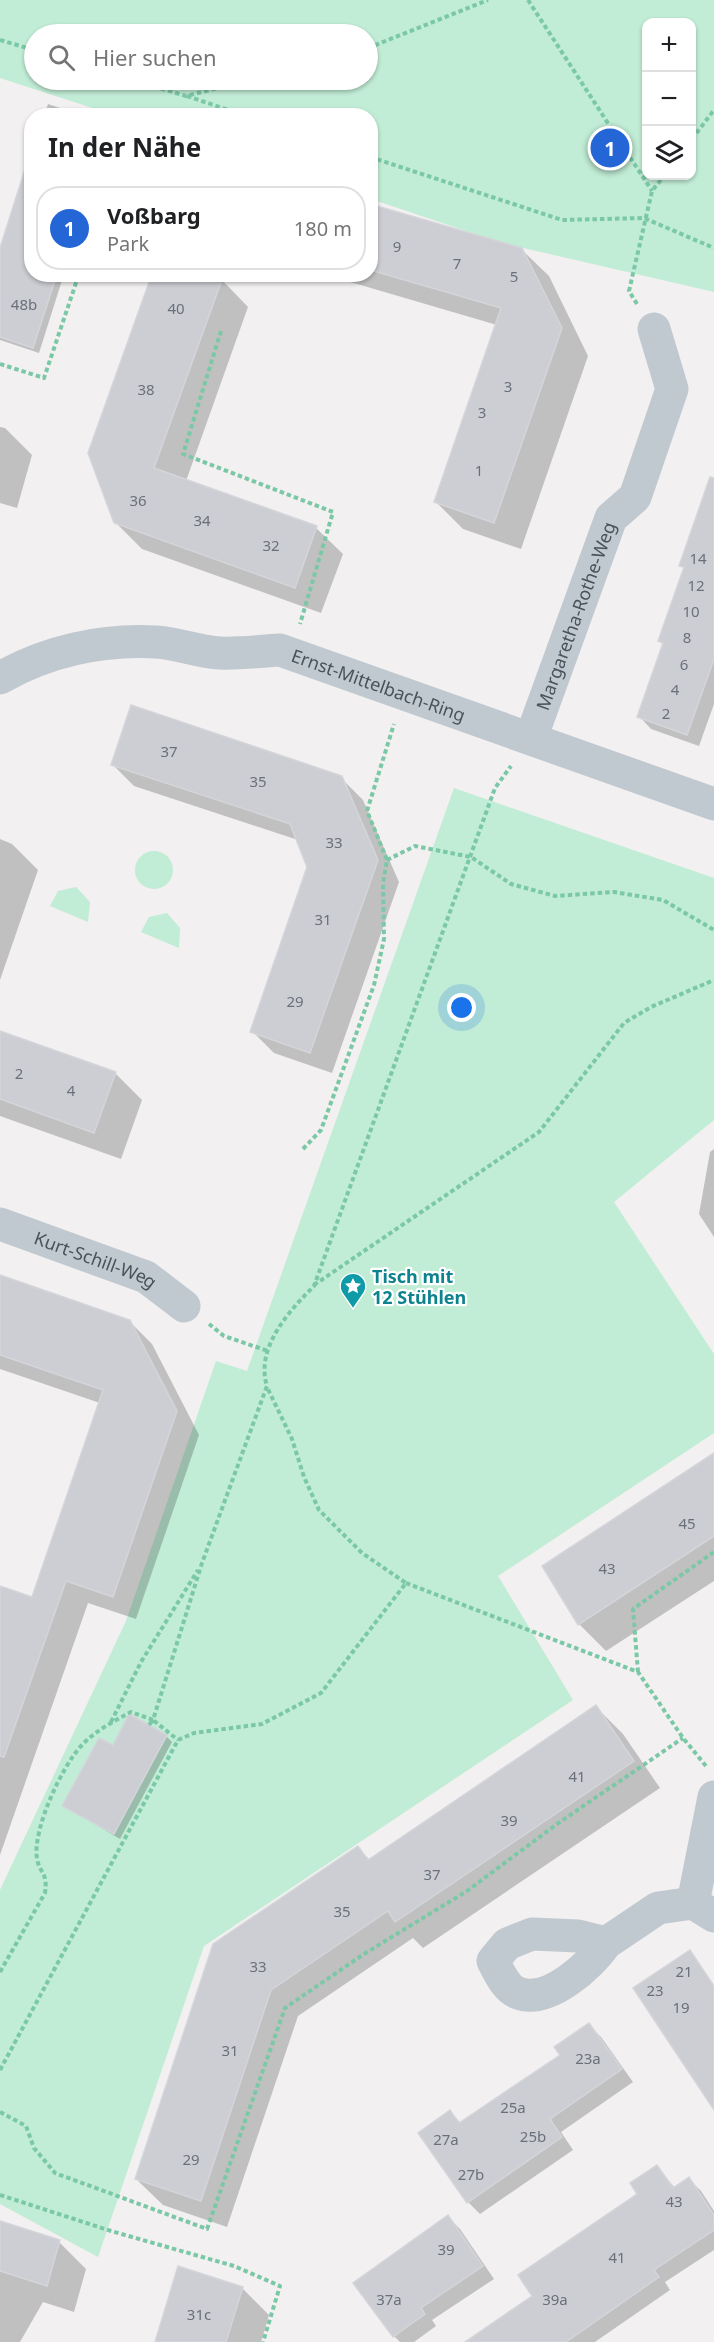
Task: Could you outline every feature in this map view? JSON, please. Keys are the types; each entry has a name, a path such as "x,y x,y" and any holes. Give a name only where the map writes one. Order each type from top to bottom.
{"street":[{"name":"Margaretha-Rothe-Weg","path":"531,738 611,518 635,497 672,389 654,330"},
{"name":"Ernst-Mittelbach-Ring","path":"0,678 18,668 65,651 108,643 157,642 219,653 280,650 404,692 714,804"},
{"name":"Kurt-Schill-Weg","path":"0,1224 146,1276 184,1306"},
{"path":"606,1943 658,1908 703,1910 711,1782"}],"path":[{"path":"378,44 488,0"},
{"path":"528,0 652,191"},
{"path":"0,40 24,47"},
{"path":"166,90 222,108"},
{"path":"186,96 210,90"},
{"path":"696,134 714,110"},
{"path":"378,160 562,220 644,218 714,249"},
{"path":"654,330 629,291 644,218 652,191 661,180"},
{"path":"0,364 44,378 76,282"},
{"path":"221,331 183,454 333,512 291,654"},
{"path":"303,1149 321,1130 374,985 384,939 383,883 387,860 367,811 404,692"},
{"path":"314,1286 495,788 531,738"},
{"path":"387,860 415,846 471,857 511,884 555,896 614,892 663,900 714,930"},
{"path":"638,1672 406,1583 362,1553 319,1510 304,1477 292,1439 263,1374 268,1351 285,1315 314,1286 539,1132 624,1023 651,1007 714,980"},
{"path":"184,1306 224,1336 268,1351"},
{"path":"149,1725 153,1720 202,1563 267,1386"},
{"path":"711,1782 638,1672 633,1609 714,1552"},
{"path":"110,1723 141,1662 202,1563"},
{"path":"0,2070 178,1740 194,1733 262,1724 321,1693 406,1583"},
{"path":"0,1972 45,1893 47,1878 37,1859 39,1829 60,1779 81,1745 110,1723 131,1712 153,1720 178,1740"},
{"path":"0,2112 26,2126 34,2148 55,2172 207,2229 285,2008 364,1954 467,1891 557,1824 683,1738"},
{"path":"0,2195 111,2231 234,2266 280,2286 263,2342"}],"green space":[{"path":"0,0 714,0 714,292 502,243 378,201 378,108 92,108 37,90 378,90 378,24 24,24 24,86 0,78"},
{"path":"454,788 714,878 714,1120 614,1202 714,1354 714,1433 498,1576 573,1700 204,1946 98,2257 0,2204 0,1890 126,1621 216,1361 247,1371"},
{"path":"154,851 167,857 173,870 167,883 154,889 141,883 135,870 141,857"},
{"path":"76,887 90,902 88,922 50,906 58,891"},
{"path":"167,913 180,928 179,948 141,932 149,917"}],"building":[{"path":"24,172 24,282 54,282 33,348 0,337 0,248"},
{"path":"378,206 522,248 562,328 494,523 434,502 501,308 378,272"},
{"path":"149,282 221,282 154,468 317,526 295,588 114,523 88,453"},
{"path":"710,477 714,478 714,659 687,735 637,717 663,643 658,641 684,567 679,566"},
{"path":"131,705 342,776 378,860 310,1053 250,1032 307,867 290,824 111,765"},
{"path":"0,1031 116,1072 94,1133 0,1099"},
{"path":"0,1275 130,1320 177,1411 113,1597 66,1581 4,1757 0,1756 0,1586 32,1597 103,1390 0,1355"},
{"path":"714,1453 714,1536 578,1625 542,1566"},
{"path":"596,1705 634,1761 395,1922 388,1911 271,1990 201,2201 135,2179 213,1944 358,1846 368,1860"},
{"path":"129,1714 167,1735 114,1834 62,1806 99,1738 113,1745"},
{"path":"690,1950 714,1986 714,2110 633,1988"},
{"path":"589,2023 622,2069 550,2119 562,2137 467,2203 418,2133 450,2110 459,2123 560,2055 554,2047"},
{"path":"657,2165 673,2188 689,2177 714,2215 714,2230 654,2270 659,2277 566,2342 465,2342 532,2296 518,2275 637,2194 630,2183"},
{"path":"448,2215 483,2266 421,2308 425,2314 393,2337 353,2283"},
{"path":"0,2221 60,2240 47,2286 0,2271"},
{"path":"178,2266 243,2287 226,2342 155,2342"}],"place":[{"name":"Voßbarg","path":"610,148"},
{"name":"Tisch mit 12 Stühlen","path":"353,1309"}]}
